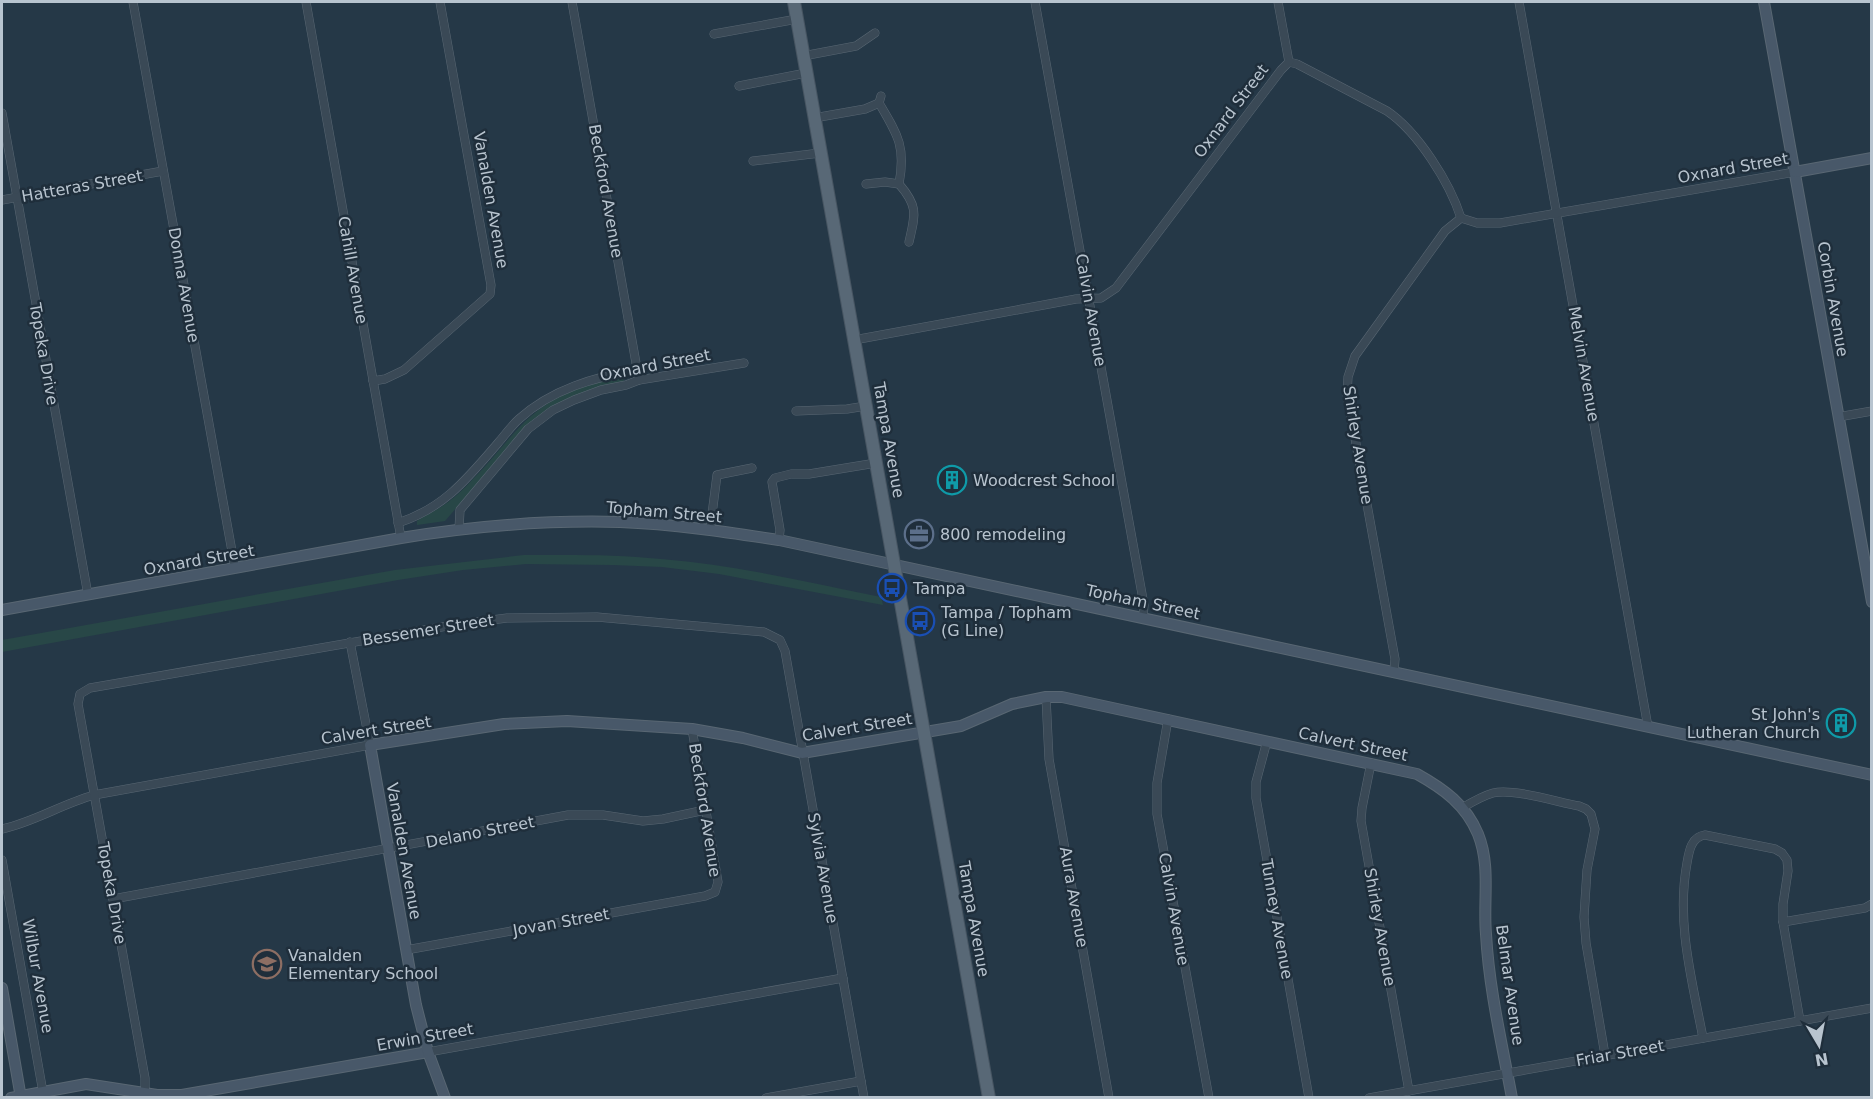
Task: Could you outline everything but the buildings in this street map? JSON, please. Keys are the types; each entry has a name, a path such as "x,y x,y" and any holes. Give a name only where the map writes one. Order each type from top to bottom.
{"main road":[{"name":"Tampa Avenue","path":"794,2 988,1098"},
{"name":"Corbin Avenue","path":"1764,2 1872,602"},
{"name":"Oxnard Street","path":"1795,172 1872,158"},
{"name":"Topham Street","path":"401,538 501,525 587,522 666,525 779,540 1872,775"},
{"name":"Oxnard Street","path":"2,610 401,538"},
{"name":"Calvert Street","path":"370,746 504,724 567,721 692,729 743,738 802,753 968,724 1012,704 1046,697 1062,697 1417,774 1448,793 1462,808"},
{"name":"Vanalden Avenue","path":"370,746 406,950 428,1052 445,1098"},
{"name":"Belmar Avenue","path":"1462,808 1476,831 1485,861 1485,935 1512,1098"},
{"path":"2,988 18,1097"},
{"name":"Erwin Street","path":"18,1097 43,1095 86,1084 146,1093 182,1095 428,1052"}],"street":[{"name":"Donna Avenue","path":"133,2 235,568"},
{"name":"Cahill Avenue","path":"306,2 401,538"},
{"name":"Vanalden Avenue","path":"373,381 385,379 404,370 490,294 491,285 440,2"},
{"name":"Beckford Avenue","path":"572,2 639,380"},
{"name":"Calvin Avenue","path":"1035,2 1144,605 1143,618"},
{"path":"1278,2 1289,62"},
{"name":"Melvin Avenue","path":"1519,2 1648,727"},
{"path":"714,34 797,19"},
{"path":"803,56 856,46 875,33"},
{"name":"Oxnard Street","path":"854,340 1076,299 1101,298 1116,288 1289,62 1297,64 1400,120 1447,184 1455,198 1461,218 1486,224 1795,172"},
{"path":"739,86 806,73"},
{"path":"814,118 865,109 880,100 900,142 903,156 899,184 913,203 914,216 909,242"},
{"name":"Topeka Drive","path":"2,113 88,595"},
{"path":"753,161 820,153"},
{"name":"Hatteras Street","path":"2,200 164,171"},
{"path":"866,184 885,182 899,184"},
{"name":"Shirley Avenue","path":"1394,672 1395,659 1347,394 1348,377 1354,357 1380,320 1444,231 1461,218"},
{"name":"Oxnard Street","path":"459,530 460,510 528,429 553,410 601,390 639,380 744,363"},
{"name":"Oxnard Street","path":"398,523 414,518 450,495 519,420 542,402 578,384 612,374 637,370"},
{"path":"796,411 866,406"},
{"path":"1838,417 1872,411"},
{"path":"779,540 780,530 772,482 775,477 876,463"},
{"path":"710,530 717,475 752,468"},
{"name":"Bessemer Street","path":"80,694 90,688 350,642 496,620 597,617 764,632 780,640"},
{"name":"Sylvia Avenue","path":"780,640 785,651 864,1098"},
{"name":"Vanalden Avenue","path":"350,642 370,746"},
{"name":"Topeka Drive","path":"80,694 78,704 146,1093"},
{"name":"Aura Avenue","path":"1046,697 1049,759 1109,1098"},
{"name":"Calvin Avenue","path":"1168,719 1157,783 1157,814 1209,1098"},
{"name":"Beckford Avenue","path":"692,729 718,882 715,892"},
{"name":"Tunney Avenue","path":"1267,741 1256,782 1256,798 1310,1098"},
{"name":"Calvert Street","path":"2,829 24,823 73,801 94,795 370,746"},
{"name":"Shirley Avenue","path":"1371,763 1361,821 1409,1090"},
{"path":"1462,808 1485,796 1507,792 1579,806 1591,814 1595,829 1587,870 1586,944 1605,1055"},
{"name":"Delano Street","path":"113,899 568,815 603,815 643,821 705,810"},
{"path":"1703,1038 1686,951 1683,920 1684,879 1689,851 1694,840 1705,834 1775,849 1787,860 1788,871 1783,904 1784,922 1800,1021"},
{"name":"Wilbur Avenue","path":"2,860 43,1095"},
{"name":"Jovan Street","path":"406,950 705,896 715,892"},
{"path":"1784,922 1864,908 1872,904"},
{"name":"Erwin Street","path":"428,1052 843,978"},
{"name":"Friar Street","path":"1369,1098 1872,1008"},
{"path":"766,1098 861,1081"}],"green space":[{"path":"621,377 623,382 577,395 557,405 526,427 445,521 417,525 417,521 461,491 517,430 547,404 574,390"},
{"path":"524,555 627,556 716,565 881,597 883,605 719,574 662,567 526,564 463,570 398,580 2,652 2,640 395,570"}],"place":[{"name":"Woodcrest School","path":"952,480"},
{"name":"800 remodeling","path":"919,534"},
{"name":"Tampa","path":"892,588"},
{"name":"Tampa / Topham (G Line)","path":"920,621"},
{"name":"St John's Lutheran Church","path":"1841,723"},
{"name":"Vanalden Elementary School","path":"267,964"}]}
